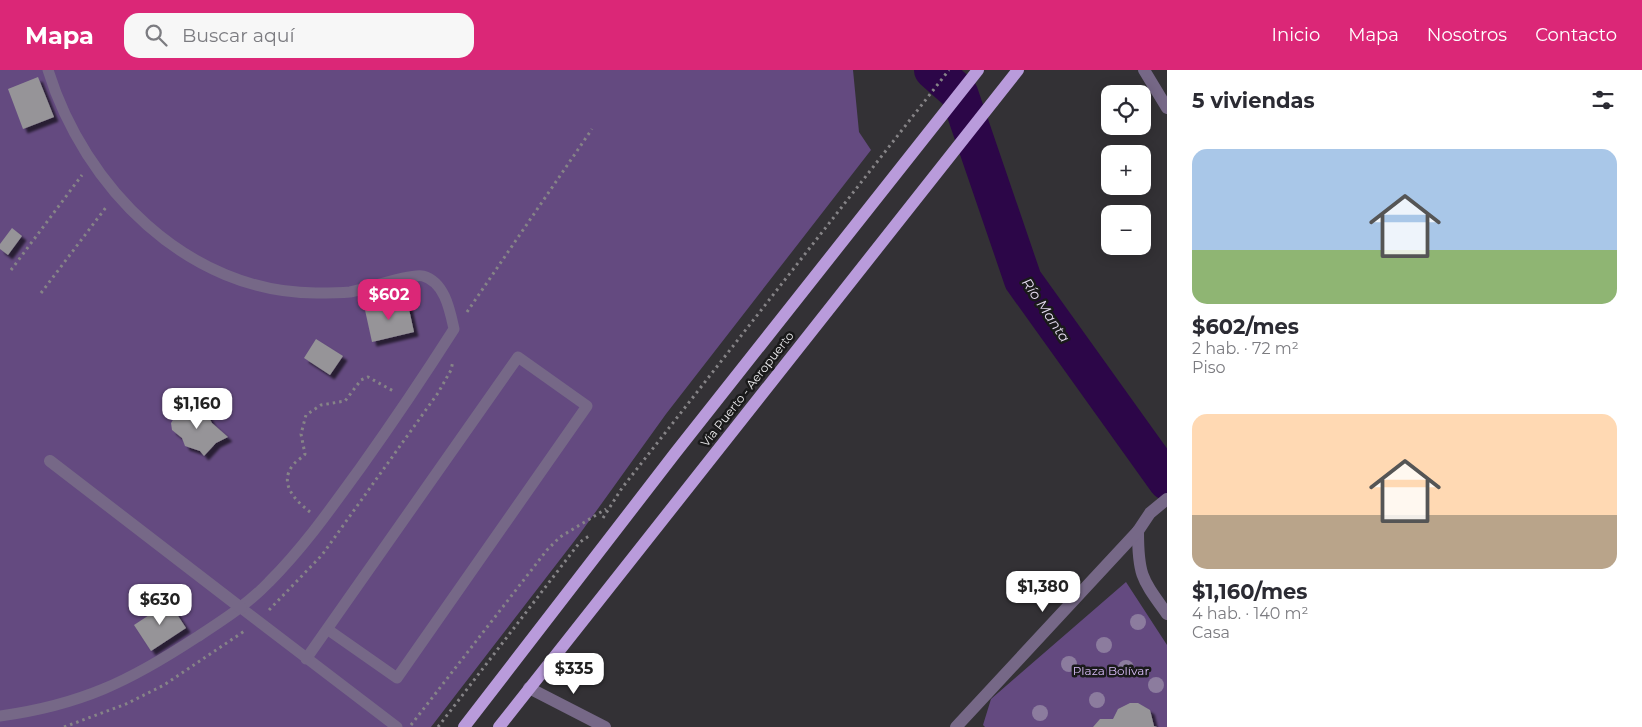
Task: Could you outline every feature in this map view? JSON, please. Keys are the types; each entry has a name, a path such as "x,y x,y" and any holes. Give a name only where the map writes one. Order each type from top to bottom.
{"main road":[{"name":"Via Puerto - Aeropuerto","path":"464,727 875,198 978,70"},
{"name":"Via Puerto - Aeropuerto","path":"499,727 1018,70"}],"street":[{"path":"1144,70 1167,108"},
{"path":"50,461 241,608"},
{"path":"956,727 1138,531 1150,513 1167,499"},
{"path":"1138,531 1138,561 1143,580 1167,614"},
{"path":"530,688 605,727"}],"lane":[{"path":"0,716 67,704 102,691 152,667 241,608 294,556 323,521 408,401 454,329 442,290 433,281 423,276 411,276 394,282 349,292 284,291 253,285 219,272 188,256 145,224 106,179 74,130 48,70"},
{"path":"306,659 327,629 518,357 587,406 397,678 327,629"},
{"path":"241,608 381,722 397,727"}],"path":[{"path":"600,524 607,508 950,70"},
{"path":"11,270 88,167"},
{"path":"41,293 110,202"},
{"path":"323,521 297,502 291,495 289,486 290,471 305,454 301,434 306,415 320,405 345,401 361,380 368,377 375,379 408,401"},
{"path":"409,727 548,550 560,537 607,508"},
{"path":"438,727 580,542 597,532"}],"green space":[{"path":"0,70 853,70 859,132 871,150 666,414 579,535 431,727 0,727"},
{"name":"Plaza Bolívar","path":"1126,582 1167,645 1167,727 985,727 983,725 991,699"}],"building":[{"path":"38,77 54,117 23,129 8,89"},
{"path":"12,228 22,236 8,255 0,249 0,244"},
{"path":"407,300 414,332 372,342 365,310"},
{"path":"316,339 343,356 330,375 304,358"},
{"path":"184,403 192,411 206,412 212,423 228,437 216,443 204,456 200,451 185,446 182,438 172,430 171,423"},
{"path":"169,602 186,628 151,651 134,625"},
{"path":"1130,703 1138,703 1150,710 1154,726 1157,727 1093,727 1100,719 1113,719 1118,709"}],"waterway":[{"name":"Río Manta","path":"933,70 959,93 1023,280 1167,481"}]}
